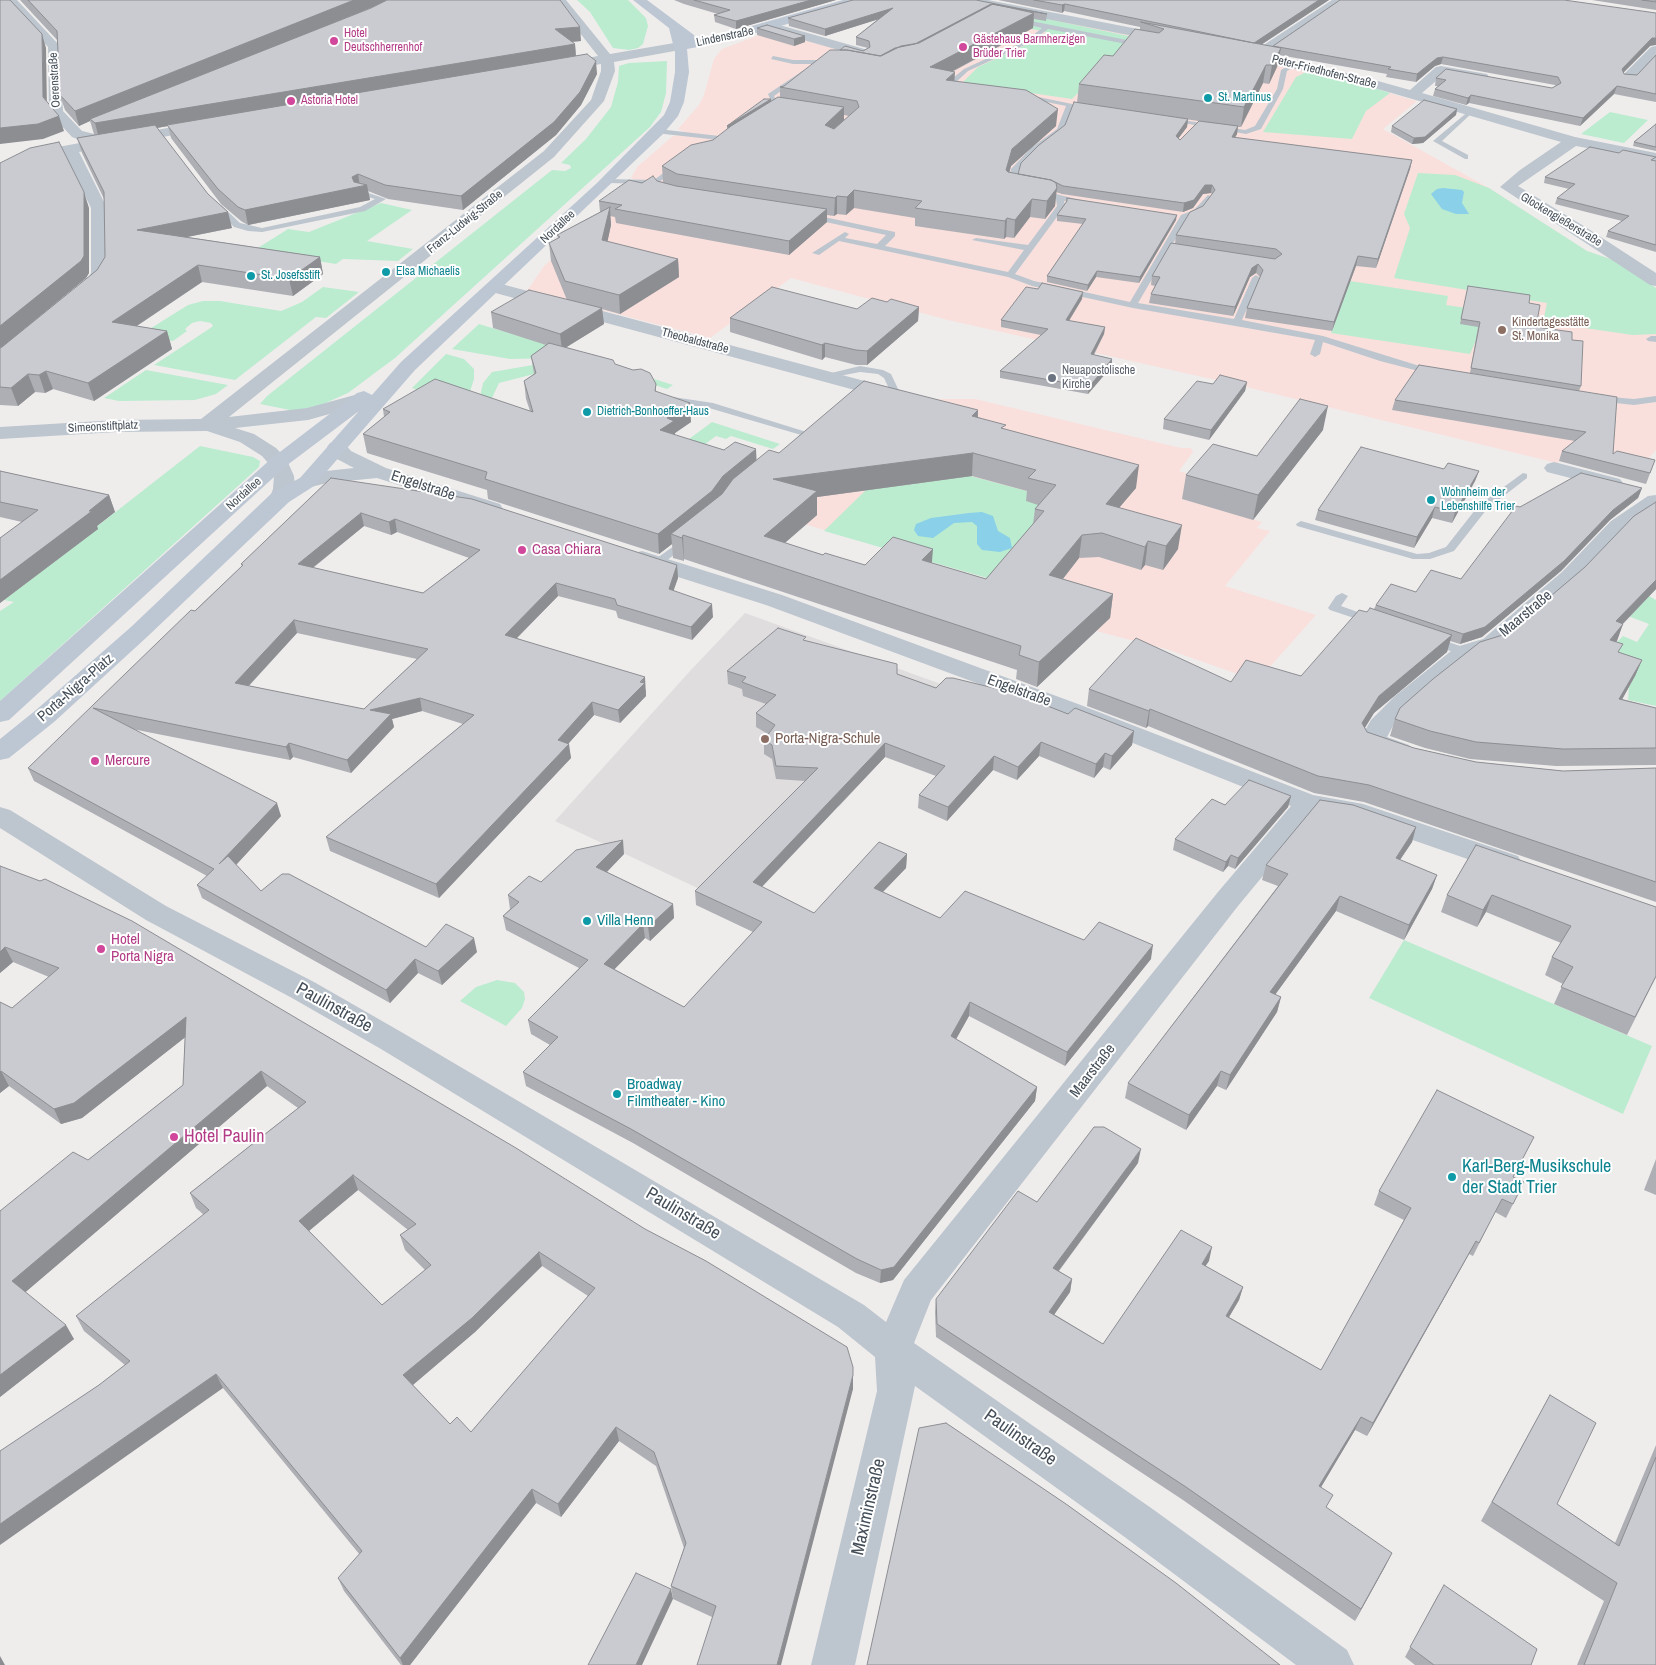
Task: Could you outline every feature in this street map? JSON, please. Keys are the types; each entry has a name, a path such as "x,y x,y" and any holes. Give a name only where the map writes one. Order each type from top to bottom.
{"main road":[{"path":"639,0 689,38 715,40"},
{"name":"Lindenstraße","path":"680,46 715,40 769,26 856,0"},
{"name":"Nordallee","path":"150,622 282,497 307,482 408,366 608,181 658,131 670,116 677,102 688,63 680,46 675,28"},
{"path":"688,63 715,40"},
{"name":"Nordallee","path":"112,614 279,462 362,398 408,366"},
{"name":"Porta-Nigra-Platz","path":"0,714 112,614"},
{"name":"Porta-Nigra-Platz","path":"0,752 45,716 150,622"}],"street":[{"name":"Oerenstraße","path":"10,0 54,46 56,112 77,134"},
{"path":"560,0 607,59"},
{"path":"970,0 1004,13 1179,41"},
{"path":"1256,56 1340,0"},
{"path":"769,26 862,53"},
{"path":"545,69 680,46"},
{"name":"Peter-Friedhofen-Straße","path":"1227,50 1295,64 1573,140 1656,157"},
{"path":"1628,78 1656,50"},
{"path":"607,59 662,57 688,63"},
{"name":"Franz-Ludwig-Straße","path":"206,425 566,138 597,101 608,71 607,59"},
{"path":"1412,95 1441,70 1496,80"},
{"path":"0,172 22,160 70,149 111,142 164,138 218,123"},
{"path":"11,149 45,145 96,126"},
{"path":"77,134 91,139 111,142"},
{"name":"Glockengießerstraße","path":"1573,140 1508,187 1597,241 1656,281"},
{"path":"64,307 95,282 100,273 99,208 70,149"},
{"name":"Theobaldstraße","path":"494,287 824,376 859,392 896,395"},
{"name":"Simeonstiftplatz","path":"0,433 136,426 206,425 308,414 362,398"},
{"name":"Simeonstiftplatz","path":"206,425 248,438 269,452 279,462"},
{"name":"Engelstraße","path":"337,447 344,455 379,472 509,514"},
{"path":"279,462 284,476 282,497"},
{"path":"1554,468 1644,493"},
{"name":"Engelstraße","path":"307,482 326,476 379,472"},
{"name":"Maarstraße","path":"1427,760 1372,741 1384,720 1404,701 1466,652 1491,644 1570,577 1620,526 1644,493"},
{"name":"Engelstraße","path":"620,550 784,604 1069,709 1308,803 1353,810 1532,871"},
{"name":"Maarstraße","path":"893,1349 917,1291 1228,899 1308,803"},
{"name":"Paulinstraße","path":"0,816 156,913 303,990 470,1086 851,1316 893,1349 1140,1524 1332,1665"},
{"name":"Maximinstraße","path":"833,1665 896,1391 893,1349"}],"lane":[{"path":"1004,13 1047,27 1148,46"},
{"path":"966,86 949,84 966,70 1028,41 1047,27"},
{"path":"772,58 793,62 838,62"},
{"path":"768,114 781,110 770,95 819,62"},
{"path":"1162,119 1246,132 1258,127 1280,89 1284,70 1295,64"},
{"path":"1020,95 1070,106 1104,110"},
{"path":"1070,106 1060,130 1034,150 1015,169 1011,188 1095,203"},
{"path":"1464,158 1437,141 1470,112"},
{"path":"1190,131 1195,124"},
{"path":"658,131 728,139"},
{"path":"716,149 736,134"},
{"path":"608,181 658,186 683,163"},
{"path":"212,200 237,225 248,229 262,230 362,209 382,199 360,192"},
{"path":"1133,305 1166,247 1180,216 1197,212 1208,197"},
{"path":"1010,275 1061,206 1060,198"},
{"path":"803,215 831,219 856,227 892,234 879,247"},
{"path":"816,253 856,227"},
{"path":"839,239 1010,275 1032,283 1133,305 1320,338 1417,369 1446,374"},
{"path":"976,240 1030,248"},
{"path":"1166,247 1176,248"},
{"path":"1236,322 1256,278"},
{"path":"1315,354 1320,338"},
{"path":"824,376 860,369 880,372 888,376 896,395"},
{"path":"1589,398 1634,402 1656,399"},
{"path":"661,406 670,399 690,404 710,405 812,431 796,444"},
{"path":"1301,524 1417,557 1430,556 1450,549 1483,507 1523,476"},
{"path":"657,563 697,531"},
{"path":"1342,596 1334,608 1387,626"},
{"path":"1422,638 1466,652"}],"shaded area":[{"path":"1054,19 1323,74 1417,101 1383,129 1489,188 1587,251 1622,263 1656,288 1656,450 1644,463 1577,448 1557,463 1234,384 948,320 791,278 710,338 527,291 544,266 640,182 631,178 637,167 673,136 684,132 678,129 699,105 704,95 714,59 722,49 770,31 860,54"},
{"path":"943,399 975,399 1181,448 1191,448 1193,452 1179,471 1200,478 1182,499 1262,522 1257,528 1270,531 1225,586 1316,615 1268,669 1255,680 1166,649 1107,634 1007,604 1001,582 794,521 870,404"},
{"name":"Porta-Nigra-Schule","path":"745,613 949,687 839,807 806,793 708,893 555,821"}],"green space":[{"path":"577,0 628,0 646,18 648,26 643,44 638,48 629,50 613,48 590,12"},
{"path":"1004,10 1229,57 1104,66 1072,99 962,83 978,67 1030,43 1047,32 990,21"},
{"path":"667,61 666,93 661,112 650,127 395,358 348,393 321,405 295,411 260,404 267,396 552,170 565,171 571,168 570,165 561,163 586,139 611,107 618,82 619,66 629,63"},
{"path":"1308,71 1390,93 1366,111 1352,139 1263,132 1296,77"},
{"path":"1610,112 1648,120 1624,143 1581,134"},
{"path":"1418,173 1455,175 1489,188 1587,251 1622,263 1656,288 1656,334 1633,335 1543,322 1547,303 1394,278 1410,228 1404,214"},
{"path":"381,203 412,210 367,241 413,249 398,261 343,259 336,264 253,251 288,229 309,232"},
{"path":"1350,281 1448,296 1446,305 1467,308 1482,327 1470,354 1331,333"},
{"path":"323,287 359,292 326,318 316,317 235,380 154,365 209,329 213,326 211,323 200,321 192,323 185,329 187,331 173,341 140,335 188,305 203,301 220,301 281,311 302,302"},
{"path":"479,324 673,385 667,389 582,362 559,358 510,359 452,349"},
{"path":"446,354 464,359 474,369 474,379 468,398 434,396 412,388"},
{"path":"533,365 534,374 499,383 491,400 480,397 483,383 492,372"},
{"path":"146,370 228,385 216,394 195,400 119,401 104,398"},
{"path":"712,422 780,444 773,449 731,436 726,439 716,436 688,457 651,467"},
{"path":"200,446 253,457 260,461 259,467 0,701 0,611 14,602 4,600 97,529 95,528"},
{"path":"952,471 1034,493 1059,510 1001,582 824,531 866,490"},
{"path":"1649,596 1656,600 1656,706 1628,700 1629,687 1635,676 1607,652 1623,636 1637,642 1649,624 1628,616"},
{"path":"1404,940 1652,1046 1623,1114 1369,998"},
{"path":"497,980 515,983 524,992 525,999 522,1008 506,1026 460,1001 476,987"}],"water":[{"path":"1437,189 1462,190 1464,192 1462,203 1469,214 1456,214 1442,209 1431,194"},
{"path":"982,512 993,516 998,531 1010,538 1012,548 1000,552 982,550 977,544 977,526 972,522 954,523 933,538 918,536 914,530 916,524 931,518"}],"building":[{"path":"0,0 10,0 42,34 43,97 59,116 38,124 0,128"},
{"path":"28,0 354,0 75,111 60,95 57,31"},
{"path":"387,0 560,0 580,27 555,29 575,44 95,123 90,119 371,8"},
{"path":"694,0 811,0 736,21 714,15 730,10"},
{"path":"853,0 976,0 1047,14 991,4 915,44 895,48 880,56 840,50 845,46 863,51 870,47 869,41 856,37 893,8 825,29 788,18"},
{"path":"1034,0 1319,0 1254,43 1065,4"},
{"path":"1340,0 1564,0 1656,13 1656,38 1652,38 1622,69 1624,74 1637,75 1656,55 1656,94 1617,86 1583,118 1471,95 1468,98 1435,89 1446,80 1436,78 1446,69 1552,88 1561,83 1558,77 1443,57 1437,58 1417,74 1388,69 1391,67 1273,46"},
{"path":"993,4 1034,13 930,67 955,72 946,80 1026,90 1058,109 1012,149 1006,170 1008,172 1051,180 1056,183 1057,188 1047,201 1032,199 1015,220 1007,218 1005,221 915,208 922,201 854,190 847,197 837,196 835,198 677,174 662,166 691,145 713,140 731,126 778,97 844,107 825,125 834,129 859,107 857,101 780,87 784,86 830,50 847,50 881,56 901,46 919,43"},
{"path":"1141,22 1281,48 1272,65 1266,65 1244,107 1079,84 1104,55 1113,56 1135,29 1159,33 1164,29"},
{"path":"767,25 805,36 794,39 757,28"},
{"path":"587,54 596,61 580,92 554,122 461,196 385,185 358,174 352,177 354,182 367,185 245,210 238,207 218,189 167,125"},
{"path":"764,99 771,99 727,126"},
{"path":"1424,100 1457,109 1425,137 1414,138 1392,126"},
{"path":"1074,102 1188,119 1176,136 1180,140 1199,121 1238,126 1232,137 1412,160 1378,259 1358,256 1334,322 1247,308 1263,270 1258,264 1252,268 1235,307 1151,294 1160,277 1152,276 1171,243 1275,259 1282,254 1276,249 1176,235 1190,212 1203,206 1215,190 1212,185 1205,185 1194,200 1184,203 1063,186 1051,180 1018,174 1021,163 1039,145 1065,125"},
{"path":"1656,124 1656,147 1634,142"},
{"path":"155,125 208,194 228,212 137,230 320,257 289,279 198,265 112,322 167,331 88,383 46,371 39,375 28,374 11,388 0,387 0,348 97,270 105,257 104,192 77,138"},
{"path":"59,142 84,192 84,256 81,261 0,326 0,163 30,148"},
{"path":"1590,147 1619,153 1623,150 1656,157 1651,160 1656,161 1656,245 1608,231 1629,216 1557,198 1575,184 1545,177"},
{"path":"653,176 657,181 676,186 827,209 789,241 615,209 622,205 599,201 629,180 642,183"},
{"path":"1067,198 1177,215 1140,277 1097,271 1088,285 1047,276 1086,219 1057,215 1067,201"},
{"path":"610,207 602,240 678,259 619,295 565,281 549,243 560,237 557,235"},
{"path":"1042,283 1083,292 1066,320 1105,327 1091,354 1112,359 1089,387 1000,371 1048,329 1001,320 1026,287 1038,289"},
{"path":"1468,286 1530,295 1529,303 1540,305 1536,327 1572,332 1572,340 1583,341 1581,386 1471,368 1480,322 1461,319"},
{"path":"772,287 857,309 872,298 887,302 891,299 919,307 867,351 825,343 822,345 730,318"},
{"path":"529,290 602,308 560,334 491,312"},
{"path":"549,343 613,360 615,364 633,370 641,369 650,373 656,384 655,391 690,403 667,418 674,421 660,430 724,450 735,442 756,449 723,476 712,491 658,534 485,479 487,472 363,434 390,412 383,409 435,379 533,412 524,381 536,373 531,356"},
{"path":"1419,365 1617,397 1613,454 1617,451 1655,460 1650,473 1562,451 1586,432 1395,400"},
{"path":"1220,375 1247,382 1211,430 1164,419 1197,381 1213,384"},
{"path":"864,381 978,410 972,416 1006,425 1001,428 1139,465 1106,504 1182,525 1166,546 1148,541 1145,547 1102,533 1082,535 1049,575 1113,594 1039,662 1019,655 1021,646 683,535 682,538 671,534 722,494 733,479 769,450 779,453","holes":["973,453 1036,470 1028,478 1056,485 1035,509 1044,511 986,579 922,560 933,549 893,537 865,565 825,553 823,555 764,536 817,491 773,479"]},
{"path":"1300,399 1328,406 1258,495 1186,475 1213,444 1257,456"},
{"path":"1361,447 1444,469 1448,463 1479,471 1455,512 1435,507 1417,537 1318,510"},
{"path":"0,471 109,495 89,511 92,511 0,580 0,538 38,510 0,502"},
{"path":"1581,473 1642,488 1613,510 1564,561 1485,627 1463,634 1376,605 1391,584 1416,592 1431,570 1461,579 1516,506 1520,507"},
{"path":"331,478 472,499 677,565 669,589 712,604 691,627 617,605 615,599 556,583 505,635 645,677 640,682 645,683 618,710 592,702 558,740 569,744 436,884 326,837 474,715 420,698 370,710 391,714 347,760 289,743 286,747 93,708 277,803 219,864 228,856 261,891 282,874 289,874 426,947 446,924 474,938 438,971 415,959 386,990 197,885 214,869 28,768 191,610 195,611 243,565 241,564","holes":["361,513 389,522 395,519 480,550 423,593 298,564","294,620 428,649 364,709 235,683"]},
{"path":"1656,502 1656,580 1616,621 1623,624 1610,640 1623,644 1618,652 1642,660 1619,699 1656,708 1656,748 1563,749 1476,742 1430,731 1395,719 1400,708 1433,679 1480,642 1506,634 1585,567 1634,516"},
{"path":"1370,608 1452,635 1379,696 1362,723 1367,732 1414,748 1476,762 1563,771 1656,768 1656,882 1369,785 1318,776 1150,709 1149,711 1089,689 1136,638 1231,682 1246,660 1301,676 1359,610 1367,612"},
{"path":"778,628 806,637 803,640 897,664 897,674 936,688 946,678 1010,692 1012,684 1023,688 1017,694 1068,714 1075,708 1134,731 1112,756 1105,753 1096,764 1041,742 1018,767 994,756 948,807 919,795 945,766 885,743 753,882 814,913 879,842 907,854 874,888 940,918 965,891 1084,940 1099,922 1153,945 1067,1052 970,1002 951,1036 1037,1087 894,1267 881,1270 857,1259 631,1129 523,1072 558,1037 528,1020 588,960 503,916 519,902 508,895 529,876 541,882 576,850 623,840 596,867 673,904 648,927 643,924 604,964 684,1007 762,922 695,891 818,768 776,766 772,745 764,740 775,725 756,713 776,695 742,682 746,677 727,671"},
{"path":"1249,780 1291,796 1238,858 1231,855 1226,862 1175,839 1212,799 1225,805"},
{"path":"1320,800 1353,805 1416,827 1396,858 1437,875 1409,925 1340,896 1270,992 1281,997 1230,1075 1221,1071 1189,1115 1128,1083 1288,874 1266,865"},
{"path":"1476,845 1656,907 1656,976 1635,1017 1561,987 1573,967 1552,957 1571,926 1492,895 1483,910 1447,895"},
{"path":"0,866 40,881 45,879 132,921 516,1148 645,1229 706,1261 847,1347 853,1367 853,1375 777,1665 697,1665 716,1606 671,1586 686,1543 654,1452 616,1427 558,1504 532,1489 400,1658 338,1578 362,1551 216,1374 0,1524 0,1451 99,1385 130,1361 76,1316 209,1210 190,1193 306,1102 261,1071 12,1281 66,1325 0,1375 0,1211 73,1152 88,1160 183,1085 186,1017 74,1103 54,1109 0,1072 0,1002 12,1008 59,968 5,947 0,952","holes":["353,1175 416,1224 400,1235 431,1265 382,1305 299,1221","539,1252 595,1288 471,1432 457,1417 450,1424 403,1375 472,1318"]},
{"path":"1437,1090 1534,1137 1513,1177 1524,1182 1513,1204 1502,1199 1479,1243 1476,1241 1373,1423 1361,1417 1319,1486 1333,1495 1326,1507 1392,1553 1361,1609 1186,1487 937,1324 936,1299 1018,1191 1037,1202 1094,1127 1104,1127 1141,1149 1053,1268 1072,1279 1049,1312 1103,1344 1181,1230 1212,1247 1202,1264 1243,1287 1226,1316 1321,1370 1411,1208 1379,1191"},
{"path":"1550,1395 1596,1423 1557,1504 1619,1546 1656,1457 1656,1665 1584,1665 1617,1583 1492,1502"},
{"path":"946,1423 1066,1504 1176,1583 1280,1665 867,1665 919,1428"},
{"path":"636,1573 671,1589 636,1665 588,1665"},
{"path":"1444,1585 1537,1649 1531,1665 1434,1665 1410,1647"}],"place":[{"name":"Hotel Deutschherrenhof","path":"334,41"},
{"name":"Gästehaus Barmherzigen Brüder Trier","path":"963,47"},
{"name":"St. Martinus","path":"1208,98"},
{"name":"Astoria Hotel","path":"291,101"},
{"name":"Elsa Michaelis","path":"386,272"},
{"name":"St. Josefsstift","path":"251,276"},
{"name":"Kindertagesstätte St. Monika","path":"1502,330"},
{"name":"Neuapostolische Kirche","path":"1052,378"},
{"name":"Dietrich-Bonhoeffer-Haus","path":"587,412"},
{"name":"Wohnheim der Lebenshilfe Trier","path":"1431,500"},
{"name":"Casa Chiara","path":"522,550"},
{"name":"Porta-Nigra-Schule","path":"765,739"},
{"name":"Mercure","path":"95,761"},
{"name":"Villa Henn","path":"587,921"},
{"name":"Hotel Porta Nigra","path":"101,949"},
{"name":"Broadway Filmtheater - Kino","path":"617,1094"},
{"name":"Hotel Paulin","path":"174,1137"},
{"name":"Karl-Berg-Musikschule der Stadt Trier","path":"1452,1177"}]}
